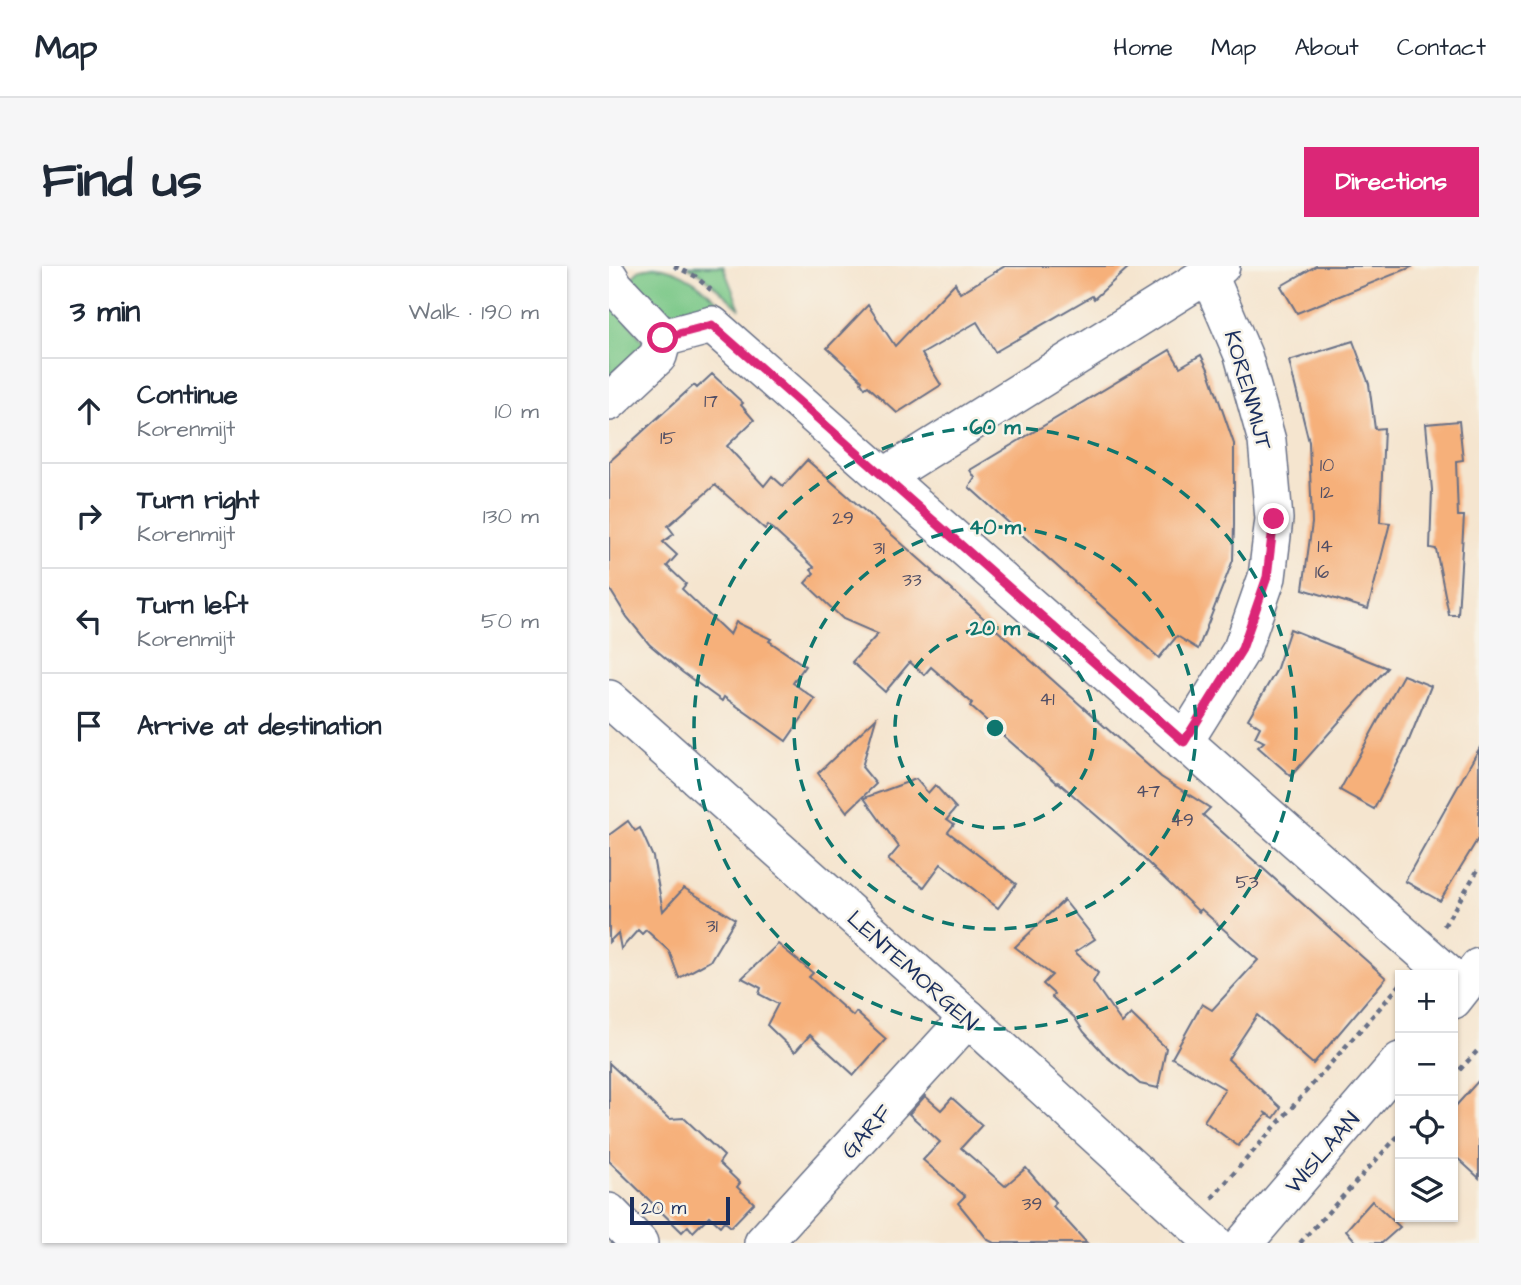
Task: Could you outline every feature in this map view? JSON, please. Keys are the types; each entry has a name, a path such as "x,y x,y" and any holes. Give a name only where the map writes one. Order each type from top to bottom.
{"street":[{"name":"KORENMIJT","path":"884,478 1215,269 1267,441 1274,519 1267,577 1242,649 1184,742"},
{"path":"609,277 615,287 663,338"},
{"path":"663,338 712,325 1462,985"},
{"path":"609,402 658,356 663,338"},
{"name":"LENTEMORGEN","path":"609,699 968,1018 1203,1233"},
{"name":"GARF","path":"763,1243 968,1018"},
{"name":"WISLAAN","path":"1244,1243 1395,1067"},
{"path":"609,1212 639,1243"}],"path":[{"path":"1203,1233 1395,991"},
{"path":"1458,1072 1479,1049"},
{"path":"1300,1243 1395,1139"}],"green space":[{"path":"687,266 723,266 740,309 700,273"},
{"path":"654,267 688,278 735,317 729,320 672,319 657,313 629,280 641,269"},
{"path":"609,297 645,344 609,388"}],"building":[{"path":"1005,266 1130,266 1094,299 1092,296 995,352 977,322 922,354 941,385 897,413 868,386 865,388 862,380 827,348 868,305 895,346 955,283 960,293"},
{"path":"1316,266 1412,267 1297,313 1281,286"},
{"path":"1353,341 1369,384 1375,429 1384,428 1380,522 1390,523 1368,609 1303,589 1312,523 1309,442 1289,361"},
{"path":"1170,350 1180,367 1201,355 1234,444 1233,560 1198,649 1177,636 1159,658 969,487 975,478 970,470"},
{"path":"712,374 743,403 741,405 754,420 727,446 764,486 772,476 783,486 807,460 1161,777 1210,808 1203,815 1386,978 1313,1064 1257,1015 1228,1059 1281,1108 1274,1118 1264,1112 1267,1114 1238,1146 1204,1121 1225,1089 1172,1058 1202,1004 1212,1010 1258,960 1201,909 1199,912 1121,837 970,706 972,703 931,667 924,675 910,662 885,692 852,662 878,634 843,619 805,583 814,573 811,570 814,567 768,525 765,529 715,485 668,526 674,534 663,542 677,555 667,566 686,584 682,589 730,635 736,622 771,639 769,641 805,666 793,683 815,699 786,741 724,697 722,701 682,672 649,644 627,617 609,588 609,462 694,385 697,388"},
{"path":"1459,421 1463,460 1456,461 1458,516 1464,516 1458,615 1449,615 1436,549 1430,548 1432,490 1426,424"},
{"path":"1290,629 1387,668 1291,776 1258,747 1264,742 1255,737 1260,727 1248,719 1276,671"},
{"path":"1403,675 1431,686 1407,745 1374,809 1340,790"},
{"path":"876,718 862,767 876,784 847,812 818,773"},
{"path":"1479,749 1479,837 1440,901 1405,881"},
{"path":"916,779 928,793 935,785 956,808 947,819 954,824 948,832 1016,884 998,908 941,864 924,887 888,860 899,847 864,798"},
{"path":"628,821 635,831 640,828 653,857 663,911 684,888 735,919 710,961 679,978 669,951 646,930 642,934 638,930 621,949 618,933 609,942 609,835"},
{"path":"1064,900 1095,939 1075,952 1098,973 1093,982 1122,1023 1131,1014 1166,1048 1158,1088 1140,1084 1107,1057 1043,984 1052,975 1015,947"},
{"path":"778,944 813,973 809,977 853,1016 856,1012 886,1039 854,1075 810,1035 795,1052 767,1025 778,1004 759,994 761,988 742,978"},
{"path":"609,1063 669,1119 684,1118 724,1156 719,1163 740,1183 737,1187 754,1203 731,1227 724,1221 720,1226 709,1216 693,1232 688,1226 682,1232 609,1161"},
{"path":"1479,1080 1479,1178 1458,1159 1458,1103"},
{"path":"925,1096 941,1110 952,1098 982,1125 961,1148 1005,1186 1026,1168 1056,1203 1053,1206 1087,1243 994,1243 988,1240 958,1203 965,1196 923,1160 940,1142 909,1114"},
{"path":"1372,1201 1400,1227 1382,1243 1357,1243 1346,1230"}],"route":[{"path":"663,338 712,325 1184,742 1242,649 1267,577 1274,519"}]}
